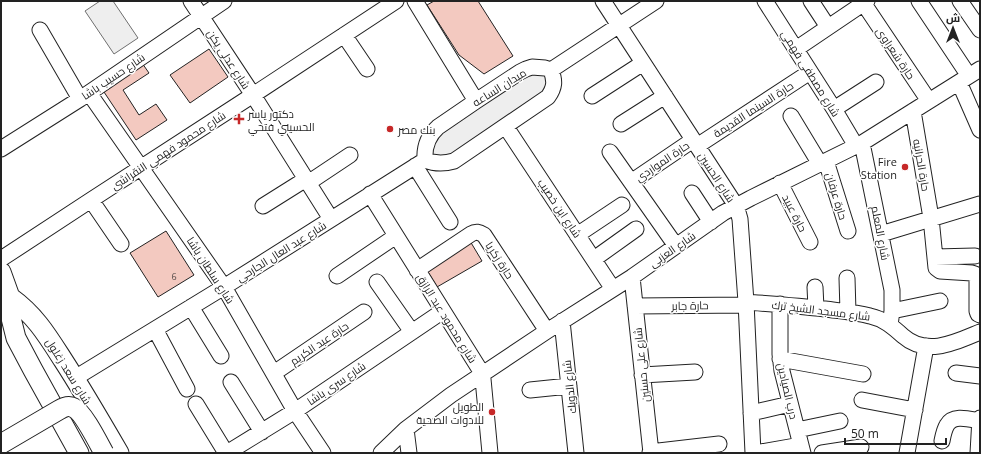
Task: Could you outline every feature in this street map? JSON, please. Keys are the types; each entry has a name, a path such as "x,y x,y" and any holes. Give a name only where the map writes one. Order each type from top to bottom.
{"main road":[{"name":"شارع سعد زغلول","path":"1,272 10,297 11,318 16,338 79,453"},
{"name":"شارع سعد زغلول","path":"10,297 31,315 44,331 75,378 119,453"},
{"path":"1,444 64,407 72,407 76,408 81,414 104,453"}],"street":[{"name":"شارع عدلى يكن","path":"191,1 253,95 331,219"},
{"name":"شارع حسيب باشا","path":"1,150 84,96 224,1"},
{"name":"شارع محمود فهمي النقراشى","path":"1,259 396,1"},
{"path":"415,1 476,101"},
{"name":"شارع الحسين","path":"603,1 736,206 740,219 754,453"},
{"path":"450,222 420,163 442,164 454,162 506,127 548,97 554,84 554,77 551,70 656,1"},
{"name":"شارع مصطفى فهمي","path":"765,1 834,109 859,144"},
{"path":"811,1 828,27"},
{"path":"919,1 969,76 980,130"},
{"path":"960,1 980,30"},
{"path":"796,49 864,2"},
{"name":"حارة شعراوى","path":"864,2 929,101"},
{"name":"شارع سلطان باشا","path":"40,30 84,96 142,167 224,287 295,411 323,453"},
{"path":"344,35 367,69"},
{"path":"592,96 644,63"},
{"name":"ميدان الساعه","path":"420,163 425,152 428,138 438,127 526,69 538,67 551,70"},
{"name":"حارة السينما القديمة","path":"695,143 810,72"},
{"name":"شارع العزبى","path":"380,453 406,429 451,396 562,321 632,277 711,222 736,206 859,144 969,76"},
{"path":"834,109 876,82"},
{"path":"621,124 665,96"},
{"name":"حارة الحرانيه","path":"913,111 932,218 935,257"},
{"name":"حارة عرفان","path":"791,116 823,162 848,231"},
{"name":"شارع ابن خصيب","path":"506,127 594,258 613,289"},
{"name":"حارة المواردي","path":"631,182 695,143"},
{"name":"شارع المعلم","path":"859,144 881,234 892,290 891,318"},
{"name":"حارة المواردي","path":"610,152 676,246"},
{"path":"263,206 350,154"},
{"name":"شارع عبد العال الجارحي","path":"75,378 224,287 420,163"},
{"name":"حارة عبيد","path":"780,183 810,242"},
{"path":"692,193 711,222"},
{"name":"شارع محمود عبد الرازق","path":"370,194 480,370 482,375 490,453"},
{"path":"91,200 121,244"},
{"path":"881,234 980,204"},
{"path":"578,235 622,205"},
{"path":"594,258 636,228"},
{"name":"حارة زكريا","path":"417,270 474,232 481,233 484,235 547,331"},
{"path":"337,276 396,236"},
{"path":"975,256 935,257 936,268 938,270 975,274 977,278 977,311 980,315"},
{"name":"شارع على حسنين","path":"632,277 650,452"},
{"path":"847,278 848,312"},
{"path":"377,282 412,332"},
{"path":"815,287 816,308"},
{"path":"891,318 940,301"},
{"name":"شارع مسجد الشيخ ترك","path":"746,303 780,304 848,312 872,316 884,321 891,318 905,338 926,346 951,344 980,332"},
{"name":"حارة جابر","path":"635,306 746,303"},
{"name":"درب الصيادين","path":"780,304 780,359 783,380 802,449"},
{"path":"191,307 222,356"},
{"name":"شارع سرى باشا","path":"226,453 295,411 443,310"},
{"name":"حارة عبد الكريم","path":"274,373 364,312"},
{"name":"شارع الدويك","path":"562,321 576,453"},
{"path":"155,329 188,389"},
{"path":"907,453 926,346"},
{"path":"780,359 864,374"},
{"path":"642,375 695,372"},
{"path":"956,373 980,376"},
{"path":"231,382 262,432"},
{"path":"530,390 568,386"},
{"path":"862,400 915,410"},
{"path":"196,404 226,453"},
{"path":"751,413 790,404"},
{"path":"942,440 946,426 954,419 980,419 978,453"},
{"path":"797,430 840,422"},
{"path":"406,429 409,453"},
{"path":"650,452 719,444"},
{"path":"822,453 861,448"},
{"path":"754,453 802,449"}],"shaded area":[{"path":"100,1 113,1 138,38 114,54 85,11"},
{"path":"530,72 547,74 547,91 453,157 428,157 435,136"}],"building":[{"path":"434,1 478,1 513,56 484,74 459,55 427,5"},
{"path":"209,49 228,77 190,103 170,75"},
{"path":"142,63 149,73 123,90 139,115 156,104 167,120 136,140 102,89"},
{"path":"166,231 194,275 158,297 130,253"},
{"path":"470,241 482,261 437,287 425,267"}],"place":[{"name":"دكتور ياسر الحسيني فتحي","path":"239,119"},
{"name":"بنك مصر","path":"390,129"},
{"name":"Fire Station","path":"905,167"},
{"name":"الطويل للادوات الصحية","path":"492,412"}]}
